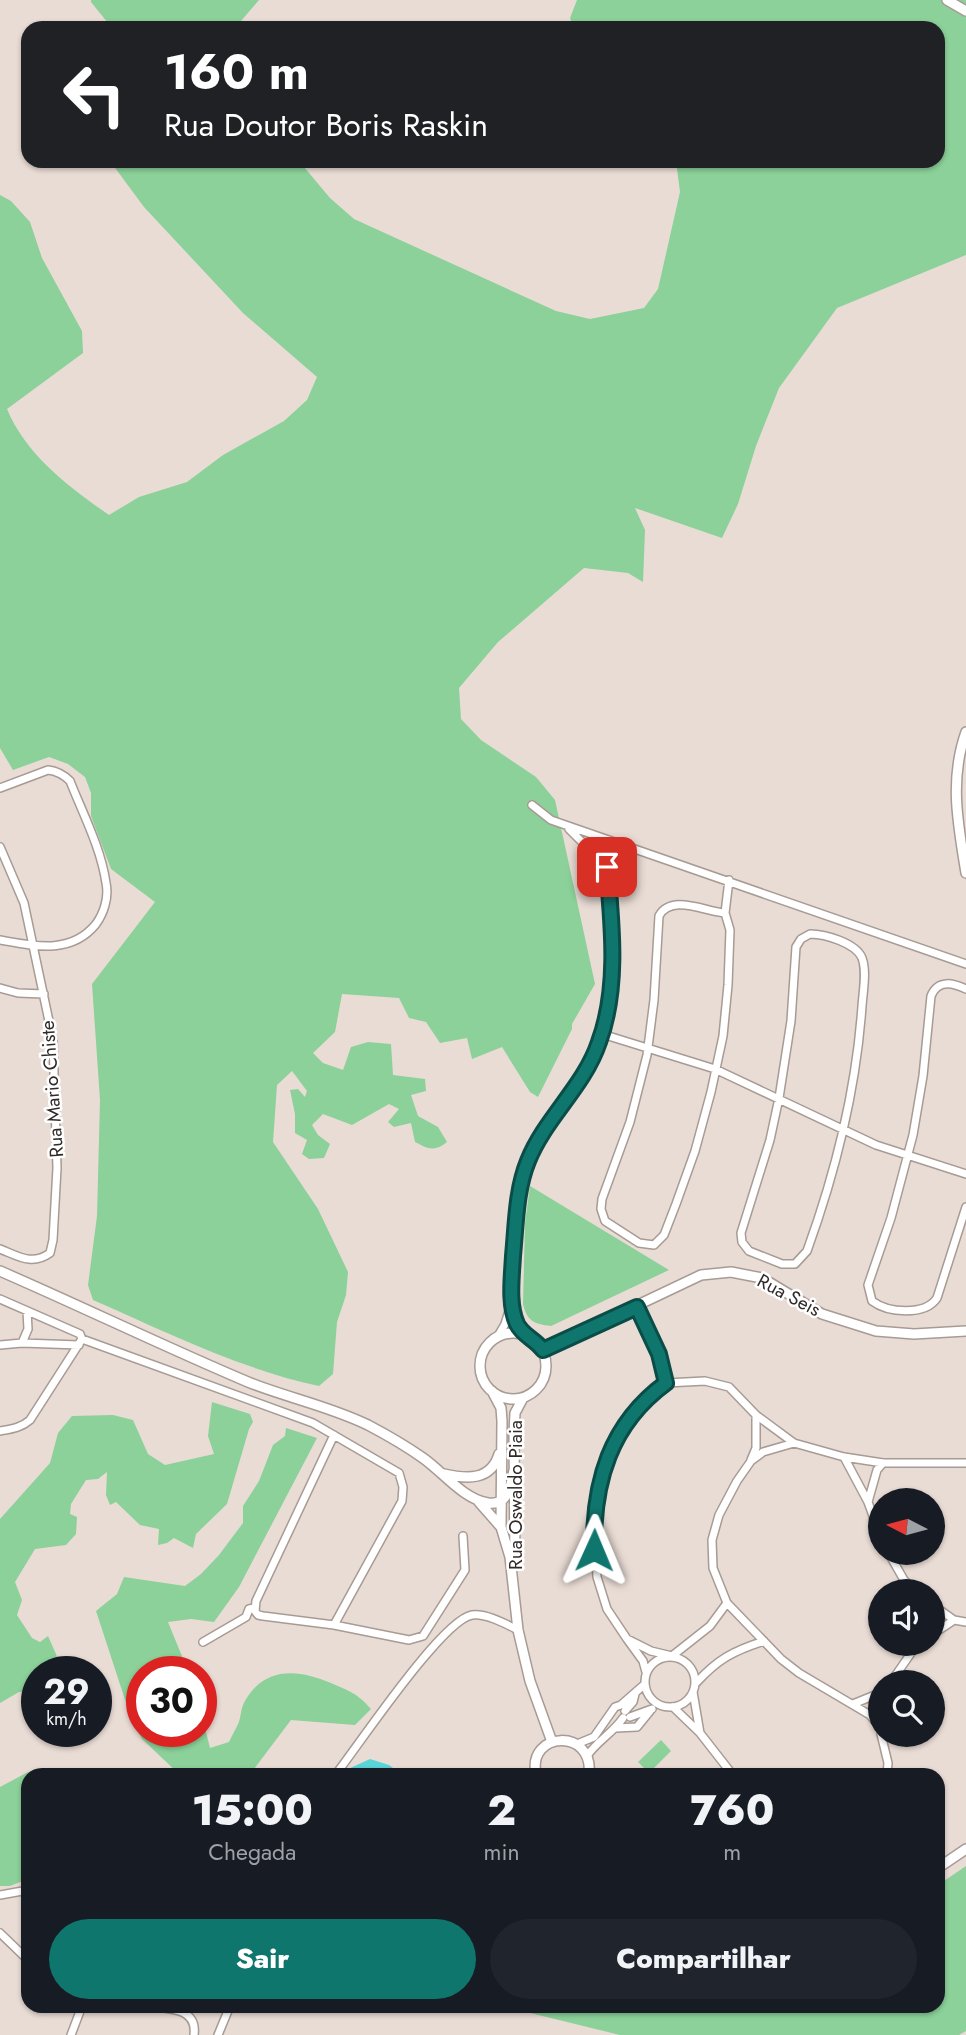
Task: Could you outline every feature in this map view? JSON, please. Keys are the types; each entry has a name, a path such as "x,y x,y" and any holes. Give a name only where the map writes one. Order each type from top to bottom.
{"street":[{"path":"947,0 966,11"},
{"path":"966,732 956,769 955,792 966,873"},
{"path":"0,788 48,770 55,770 65,776 99,853 107,887 101,916 82,938 57,947 0,940"},
{"path":"532,806 551,820 966,964"},
{"path":"563,824 578,835 590,850 608,881"},
{"path":"498,1336 523,1334 534,1340 543,1350 546,1363 542,1382 534,1392 523,1398 504,1398 492,1391 482,1375 481,1362 484,1350 505,1324 512,1300 516,1219 520,1186 527,1162 589,1067 607,1014 612,954 606,857 610,840"},
{"name":"Rua Mario Chiste","path":"0,847 24,903 34,946 53,1040 57,1111 57,1168 50,1253 41,1260 27,1260 0,1249"},
{"path":"724,913 674,904 661,911 657,922 654,1000 648,1046 630,1122 601,1204 606,1221 643,1245 654,1245 664,1235 695,1151 723,1036 730,930 724,913 729,880"},
{"path":"815,934 856,949 863,959 862,1002 845,1132 828,1193 802,1259 787,1265 749,1251 742,1242 741,1233 770,1140 779,1098 791,1021 798,943 805,936 815,934"},
{"path":"966,989 945,984 936,988 932,996 920,1096 908,1156 869,1285 872,1301 888,1308 922,1309 933,1304 966,1207"},
{"path":"0,988 18,993 44,994"},
{"path":"602,1034 648,1046 715,1069 845,1132 966,1174"},
{"path":"0,1271 248,1382 346,1415 407,1447 486,1507 501,1527"},
{"name":"Rua Seis","path":"543,1350 701,1275 730,1272 762,1278 807,1306 858,1326 905,1334 966,1331"},
{"path":"0,1299 80,1334 81,1342 30,1420 14,1429 0,1431"},
{"path":"512,1300 517,1324 523,1334"},
{"path":"637,1307 659,1354 666,1383"},
{"path":"22,1343 28,1329 27,1311"},
{"path":"0,1345 81,1342 313,1423 399,1472 403,1488 402,1502 334,1625"},
{"path":"693,1692 681,1705 673,1707 658,1705 649,1697 643,1661 607,1609 597,1577 594,1540 600,1481 622,1430 634,1411 666,1383 705,1381 729,1387 756,1415 794,1443 844,1457 883,1464 966,1463"},
{"name":"Rua Oswaldo Piaia","path":"492,1391 500,1408 501,1527 510,1556 518,1630 530,1681 552,1742"},
{"name":"Rua Oswaldo Piaia","path":"514,1595 515,1413 523,1398"},
{"path":"756,1415 755,1448 751,1461 727,1496 712,1540 713,1568 727,1603 764,1641 799,1673 868,1715"},
{"path":"203,1642 246,1617 253,1620 256,1601 334,1435"},
{"path":"443,1474 469,1478 483,1474 497,1461 502,1441"},
{"path":"751,1461 763,1452 794,1443"},
{"path":"844,1457 868,1503"},
{"path":"872,1488 877,1470 883,1464"},
{"path":"475,1499 500,1502 511,1485 514,1470"},
{"path":"256,1611 409,1640 423,1636 466,1570 463,1536"},
{"path":"646,1672 656,1660 672,1656 710,1626 727,1603"},
{"path":"945,1614 954,1620 966,1622"},
{"path":"341,1768 440,1638 454,1626 470,1615 480,1615 518,1630"},
{"path":"945,1626 954,1620"},
{"path":"627,1639 651,1651 686,1662 692,1668 700,1733"},
{"path":"695,1684 718,1661 734,1651 764,1641"},
{"path":"577,1744 594,1737 615,1707 645,1684"},
{"path":"587,1756 594,1744 616,1728 633,1702 635,1694"},
{"path":"853,1704 868,1698"},
{"path":"616,1728 637,1727 658,1705"},
{"path":"673,1707 700,1733 727,1768"},
{"path":"606,1722 624,1714 650,1711"},
{"path":"536,1768 540,1751 552,1742 566,1740 577,1744 587,1756 588,1768"},
{"path":"884,1747 888,1768"},
{"path":"945,1863 966,1849"},
{"path":"0,1895 21,1891"},
{"path":"0,1933 21,1953"},
{"path":"71,2035 79,2013"},
{"path":"186,2013 193,2021 194,2035"},
{"path":"218,2035 227,2013"}],"green space":[{"path":"259,0 241,21 106,21 91,2"},
{"path":"577,0 966,0 966,255 837,308 779,388 756,446 738,504 722,538 635,508 645,530 643,582 628,573 584,568 498,642 459,688 461,719 481,740 536,777 555,800 595,984 572,1024 572,1029 538,1097 530,1092 502,1047 472,1059 467,1038 440,1043 426,1022 409,1018 399,998 342,994 335,1032 313,1053 323,1063 343,1070 351,1047 368,1042 391,1044 393,1075 425,1079 426,1091 411,1095 418,1116 438,1127 447,1142 439,1147 428,1148 415,1142 411,1123 394,1127 388,1122 399,1109 389,1104 352,1125 323,1114 312,1125 318,1135 330,1144 324,1158 309,1159 302,1154 307,1140 295,1133 295,1114 290,1090 298,1089 305,1097 307,1091 292,1071 277,1085 273,1142 318,1209 348,1272 346,1295 337,1322 333,1374 319,1386 261,1370 176,1337 93,1300 88,1285 97,1216 100,1100 92,984 155,902 111,869 91,816 91,793 85,777 68,764 49,757 13,770 0,748 0,195 11,201 30,222 42,258 82,331 83,353 7,409 25,441 50,469 109,515 139,497 187,482 223,455 284,421 307,400 317,377 243,313 144,207 115,168 305,168 330,198 354,219 556,311 590,319 644,308 658,289 680,192 677,168 945,168 945,21 571,21"},
{"path":"530,1186 669,1270 551,1326 532,1321 523,1304 525,1223"},
{"path":"212,1402 250,1414 253,1422 227,1504 196,1534 193,1548 174,1538 158,1545 159,1529 140,1525 116,1502 110,1505 106,1495 107,1472 98,1479 86,1480 71,1504 70,1514 77,1517 76,1534 66,1545 35,1549 15,1582 22,1600 17,1615 32,1638 40,1642 48,1636 57,1656 21,1656 21,1692 0,1703 0,1519 50,1463 58,1433 72,1416 113,1415 133,1420 148,1454 165,1465 214,1454 208,1436"},
{"path":"286,1428 317,1438 239,1587 214,1622 191,1619 168,1622 182,1656 126,1656 126,1703 96,1611 117,1594 124,1577 185,1586 201,1574 243,1523 243,1506 259,1481 273,1445 285,1436"},
{"path":"295,1673 319,1678 357,1696 371,1709 355,1725 291,1720 255,1768 173,1768 150,1747 210,1748 229,1742 239,1722 244,1703 262,1681 272,1676"},
{"path":"661,1740 671,1751 654,1768 644,1768 638,1762"},
{"path":"21,1776 21,1882 10,1886 0,1886 0,1787"},
{"path":"966,1866 966,2031 959,2035 620,2035 530,2013 945,2013 945,1880"}],"water":[{"path":"370,1759 393,1768 350,1768"}],"route":[{"path":"594,1550 594,1520 600,1481 611,1452 634,1411 666,1383 659,1354 637,1307 543,1350 534,1340 523,1334 517,1324 512,1300 516,1219 520,1186 527,1162 589,1067 600,1042 607,1014 612,954 607,867"}]}
